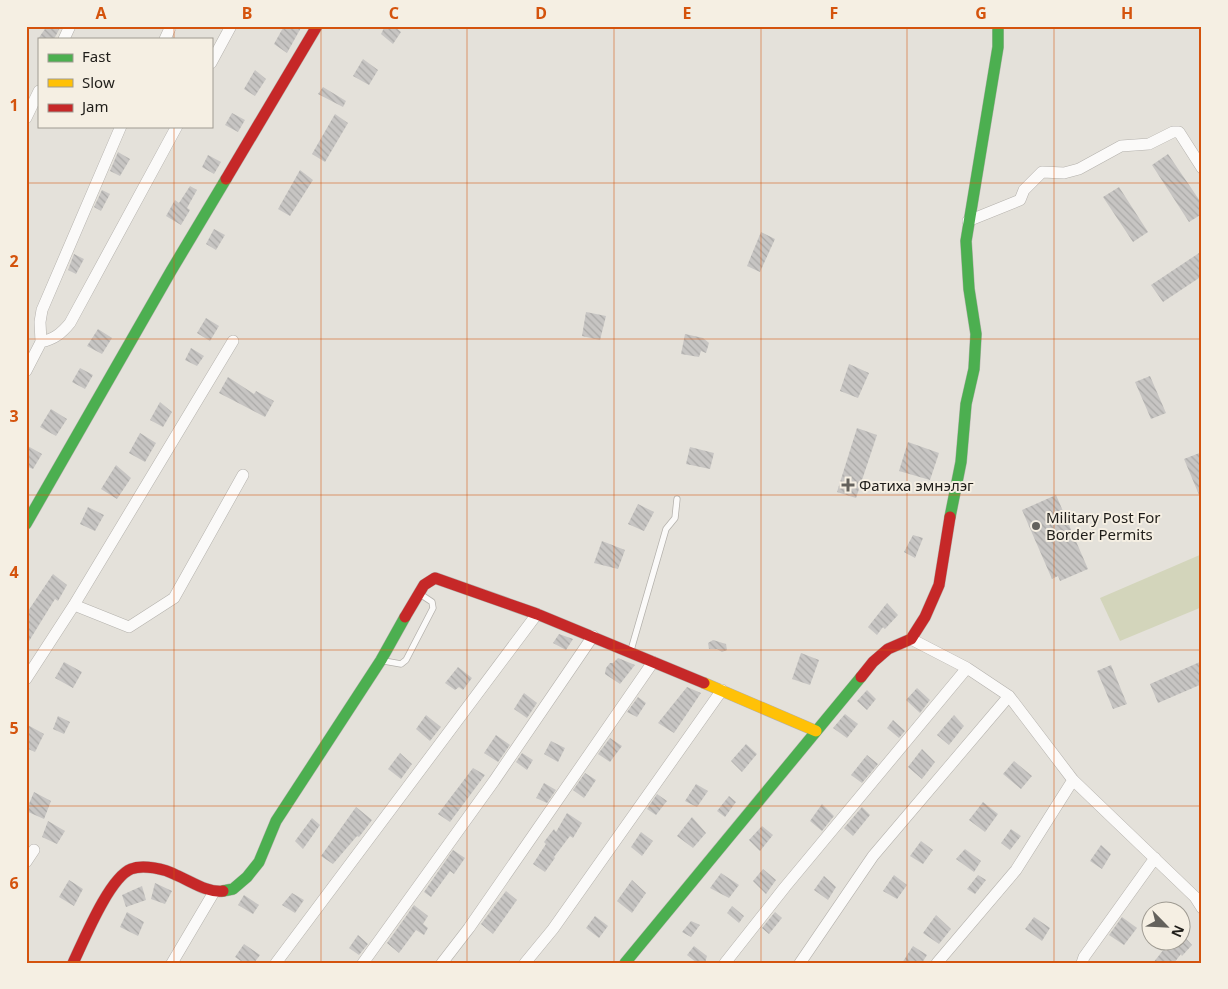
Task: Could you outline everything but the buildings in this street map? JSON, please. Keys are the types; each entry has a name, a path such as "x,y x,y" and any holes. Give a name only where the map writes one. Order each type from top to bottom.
{"street":[{"path":"64,38 70,26"},
{"path":"165,38 171,26"},
{"path":"212,61 231,26"},
{"path":"26,524 171,272 317,26"},
{"path":"625,963 873,662 888,649 911,639 925,617 938,585 961,462 966,404 974,369 976,334 966,241 998,47 998,26"},
{"path":"26,118 38,93"},
{"path":"26,371 41,342 40,322 42,310 120,128"},
{"path":"41,342 57,336 70,324 176,128"},
{"path":"968,221 1020,200 1024,190 1042,172 1064,173 1079,169 1121,146 1149,144 1173,132 1178,132 1202,168"},
{"path":"26,679 74,605 233,341"},
{"path":"74,605 129,627 174,598 244,475"},
{"path":"73,963 106,897 118,878 132,868 152,867 173,873 214,892 232,889 247,877 259,862 276,821 382,660 424,585 435,578 593,636 816,730"},
{"path":"276,963 537,614"},
{"path":"362,963 494,781 593,636"},
{"path":"911,639 967,668 1009,696 1073,780 1196,897 1202,908"},
{"path":"442,963 469,928 654,662"},
{"path":"725,963 785,887 967,668"},
{"path":"525,963 553,929 722,690"},
{"path":"800,963 873,856 1009,696"},
{"path":"937,963 1016,870 1073,780"},
{"path":"26,862 34,850"},
{"path":"1082,963 1084,957 1156,858"},
{"path":"172,963 214,892"}],"lane":[{"path":"631,652 666,529 675,518 677,499"},
{"path":"382,660 401,664 406,660 433,608 432,602 419,594"}],"green space":[{"path":"1202,554 1202,607 1120,641 1100,598"}],"traffic: fast":[{"path":"950,517 961,462 966,404 974,369 976,334 969,289 966,241 998,47 998,26"},
{"path":"26,524 226,179"},
{"path":"223,891 233,889 247,877 259,862 276,821 381,660 405,617"},
{"path":"625,963 861,677"}],"traffic: slow":[{"path":"704,683 816,731"}],"traffic: jam":[{"path":"226,179 317,26"},
{"path":"861,677 873,662 888,649 911,639 925,617 939,585 950,517"},
{"path":"405,617 424,585 435,578 537,614 704,683"},
{"path":"73,963 90,926 114,884 131,869 142,867 160,869 205,888 223,891"}],"place":[{"name":"Фатиха эмнэлэг","path":"848,485"},
{"name":"Military Post For Border Permits","path":"1036,526"}]}
